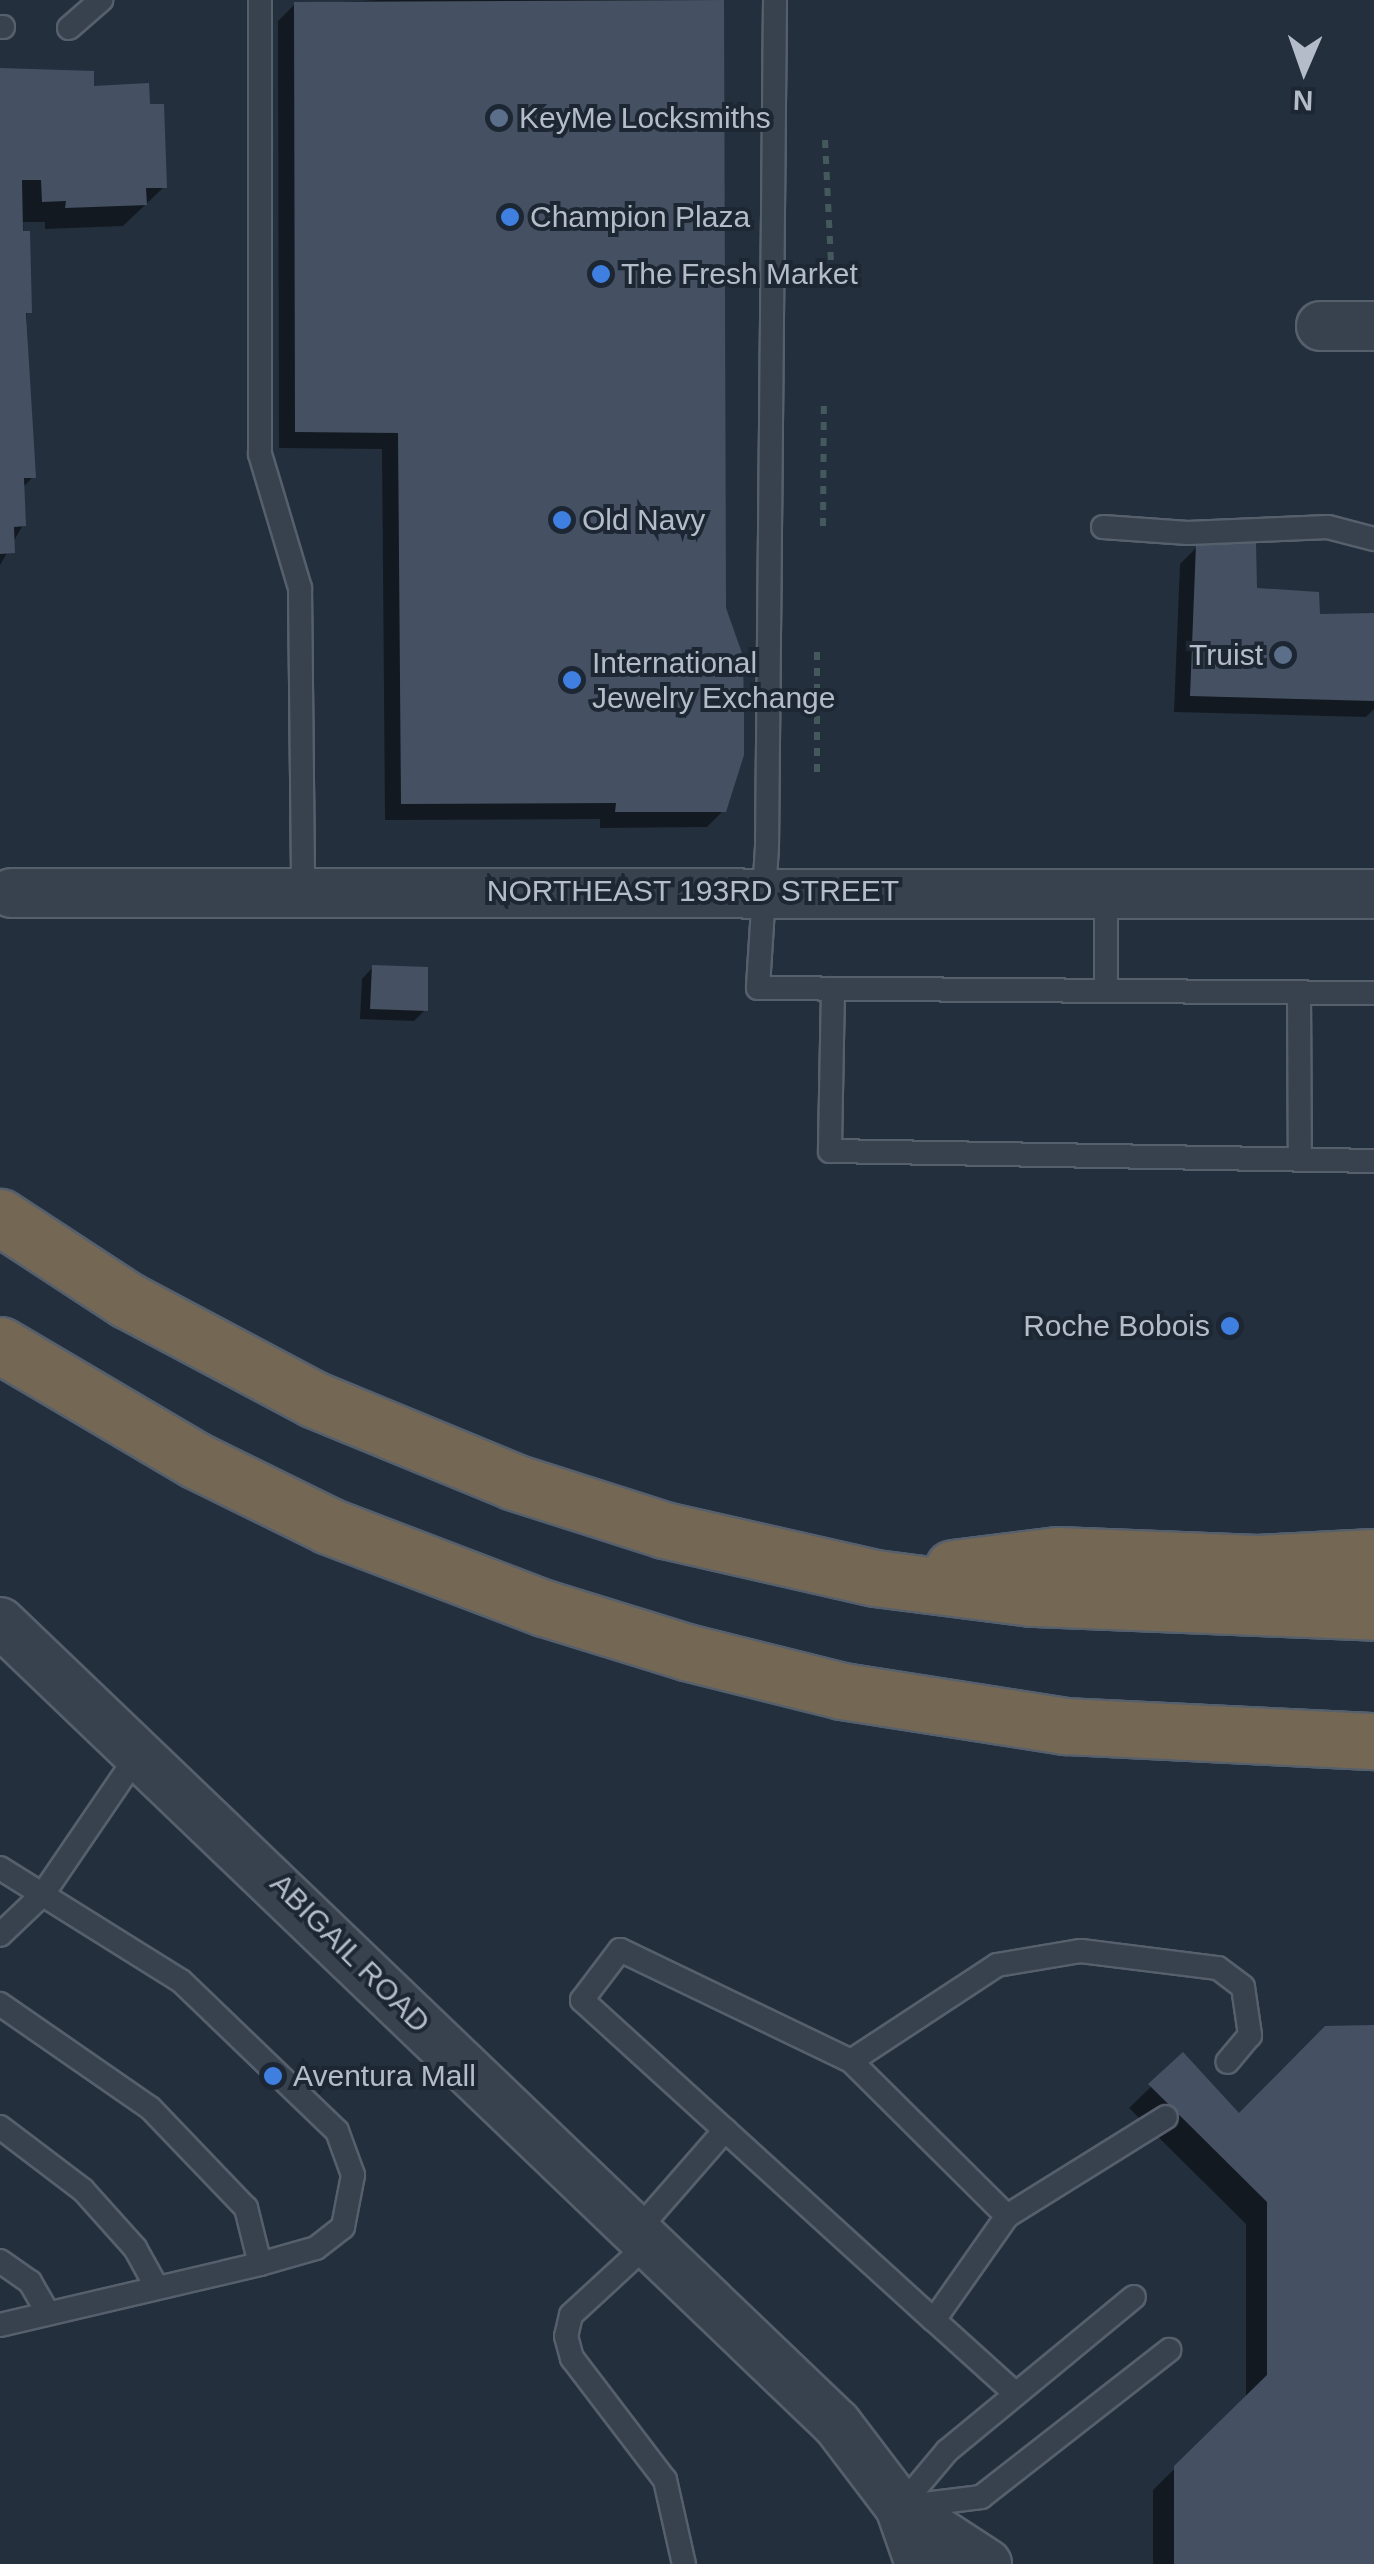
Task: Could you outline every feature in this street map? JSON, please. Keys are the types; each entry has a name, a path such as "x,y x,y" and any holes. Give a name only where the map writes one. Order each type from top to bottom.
{"highway":[{"path":"0,1217 190,1334 422,1446 664,1530 875,1578 1106,1605 1374,1612"},
{"path":"0,1345 196,1460 330,1526 651,1642 842,1691 1002,1718 1136,1734 1374,1741"},
{"path":"875,1578 1057,1555 1257,1563 1374,1557"}],"street":[{"path":"1321,326 1374,326"},
{"name":"NORTHEAST 193RD STREET","path":"6,889 1374,894"},
{"name":"ABIGAIL ROAD","path":"0,1622 141,1751 838,2424 900,2507 920,2564"},
{"name":"ABIGAIL ROAD","path":"900,2507 987,2564"}],"lane":[{"path":"68,28 102,0"},
{"path":"260,0 260,454 300,588 302,892"},
{"path":"775,0 758,988 1374,993"},
{"path":"1102,527 1188,533 1328,527 1374,539"},
{"path":"1106,894 1106,991"},
{"path":"833,989 830,1151 1374,1160"},
{"path":"1299,992 1300,1159"},
{"path":"0,1935 44,1894 141,1751"},
{"path":"0,1868 208,2002 345,2144 354,2186 343,2227 316,2248 0,2324"},
{"path":"1007,2216 851,2060 620,1950 582,2000 1016,2394"},
{"path":"851,2060 998,1965 1081,1952 1218,1968 1243,1987 1250,2035 1227,2062"},
{"path":"0,2004 150,2108 246,2208 260,2264"},
{"path":"934,2320 1007,2216 1166,2117"},
{"path":"0,2127 49,2160 110,2218 156,2286"},
{"path":"684,2564 665,2480 572,2358 566,2336 570,2315 643,2237 725,2130"},
{"path":"0,2262 30,2282 48,2312"},
{"path":"900,2507 947,2451 1134,2297"},
{"path":"900,2507 982,2497 1169,2350"}],"path":[{"path":"826,140 832,264"},
{"path":"823,526 824,398"},
{"path":"817,652 817,779"}],"building":[{"name":"Champion Plaza","path":"724,0 726,608 743,656 744,716 744,755 726,812 615,812 616,803 401,804 398,433 295,432 294,2"},
{"path":"0,68 94,71 94,86 149,83 150,104 164,104 167,188 146,188 147,205 65,208 66,201 42,202 41,180 22,180 23,231 30,231 32,313 26,313 36,478 24,478 26,526 14,527 15,553 0,554"},
{"name":"Truist","path":"1256,543 1257,588 1319,592 1320,614 1374,613 1374,701 1190,696 1196,544"},
{"path":"372,965 428,967 428,1011 370,1009"},
{"path":"1374,2025 1374,2564 1174,2564 1174,2466 1267,2375 1267,2202 1148,2084 1183,2052 1239,2113 1325,2026"}],"place":[{"name":"KeyMe Locksmiths","path":"499,118"},
{"name":"Champion Plaza","path":"510,217"},
{"name":"The Fresh Market","path":"601,274"},
{"name":"Old Navy","path":"562,520"},
{"name":"Truist","path":"1283,655"},
{"name":"International Jewelry Exchange","path":"572,680"},
{"name":"Roche Bobois","path":"1230,1326"},
{"name":"Aventura Mall","path":"273,2076"}]}
